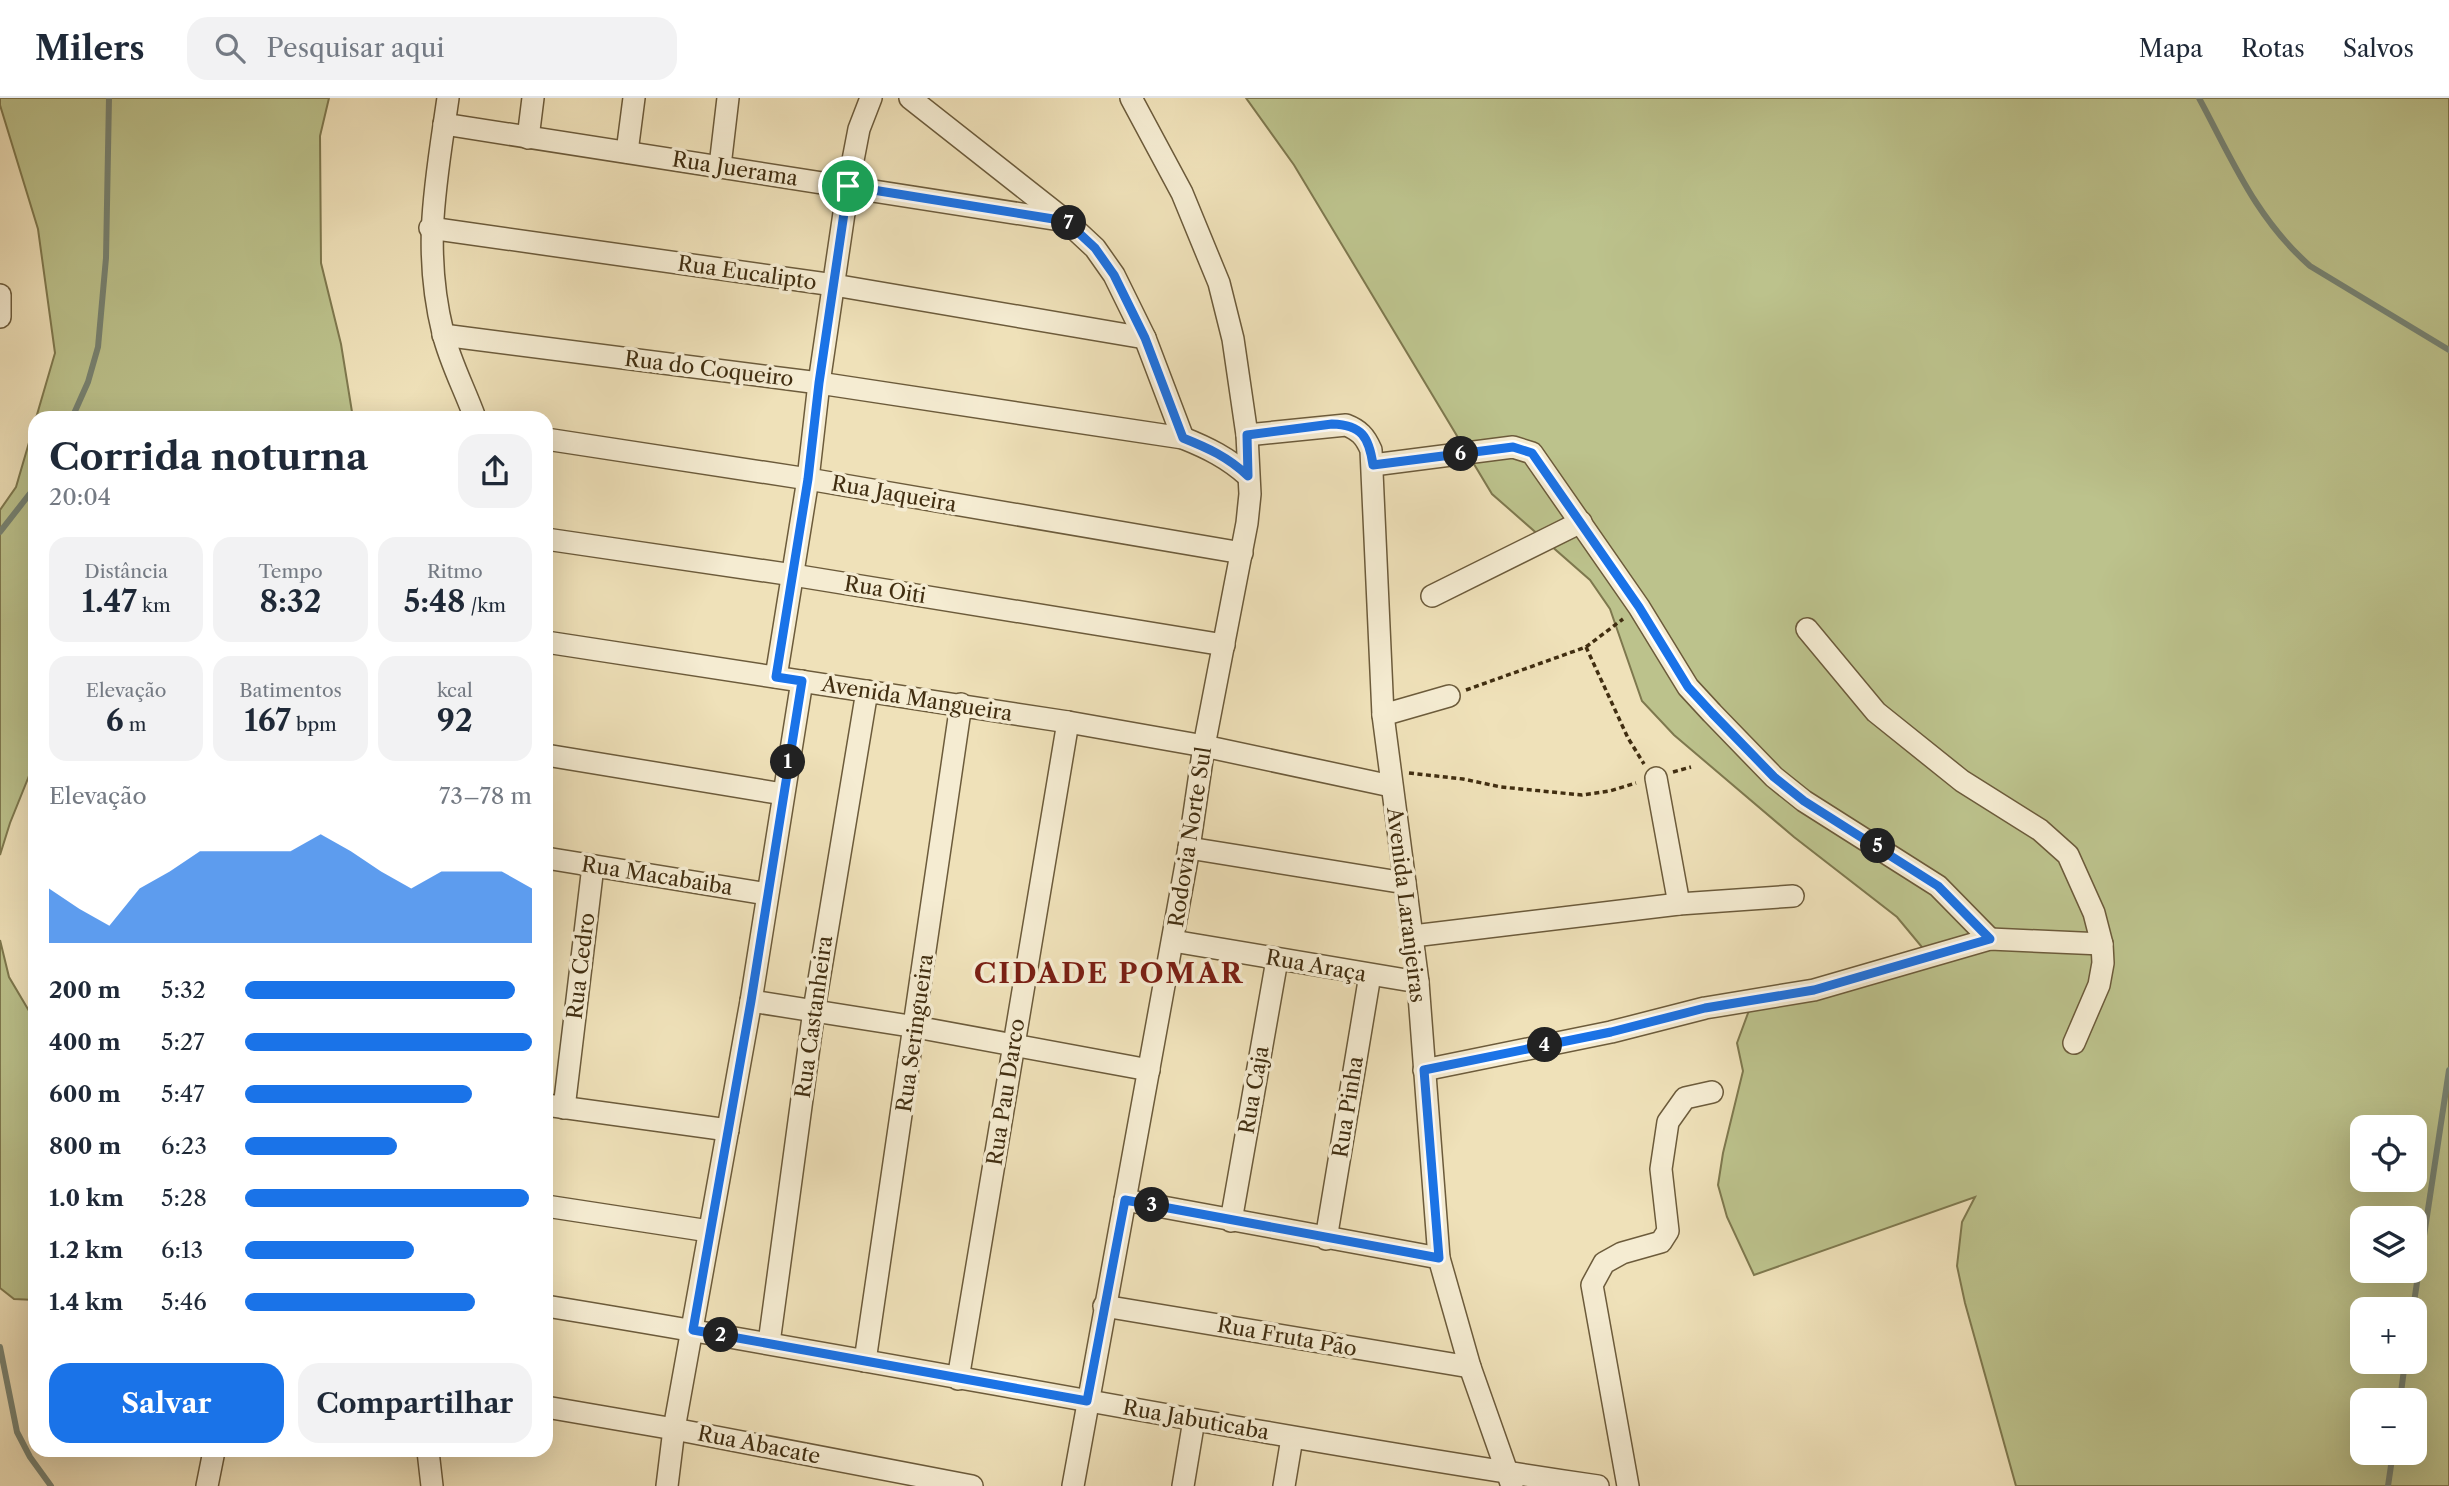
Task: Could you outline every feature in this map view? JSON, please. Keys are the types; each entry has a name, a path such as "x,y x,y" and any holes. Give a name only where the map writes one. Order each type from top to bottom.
{"street":[{"path":"448,98 430,228 431,264 443,335 472,411"},
{"path":"528,138 533,98"},
{"path":"627,152 634,98"},
{"path":"720,166 729,98"},
{"path":"776,677 808,479 848,186 859,130 871,98"},
{"path":"910,98 1090,242 1105,261 1145,338 1183,438 1232,461 1248,476"},
{"name":"Rodovia Norte Sul","path":"1073,1486 1173,942 1204,746 1249,508 1247,435 1233,339 1219,283 1182,192 1131,98"},
{"name":"Rua Juerama","path":"444,124 1066,221"},
{"name":"Rua Eucalipto","path":"430,228 834,285 1145,338"},
{"path":"0,295 0,317"},
{"name":"Rua do Coqueiro","path":"443,335 819,383 1183,438"},
{"name":"Avenida Laranjeiras","path":"1247,435 1346,425 1357,429 1366,439 1373,465 1383,715 1418,982 1439,1258 1469,1367 1509,1479"},
{"name":"Rua Jaqueira","path":"553,440 808,479 1242,553"},
{"path":"1373,465 1503,448 1520,448 1532,453 1639,607 1688,687 1774,777 1804,801 1938,886 1990,939"},
{"path":"1432,596 1581,522"},
{"name":"Rua Oiti","path":"553,540 793,575 1224,645"},
{"path":"1807,629 1876,712 1962,781 2040,830 2068,855 2094,913 2102,944 2103,964 2099,985 2074,1043"},
{"name":"Avenida Mangueira","path":"553,643 1068,722 1204,746 1391,786"},
{"path":"667,1486 674,1429 751,1001 802,681"},
{"name":"Rua Castanheira","path":"769,1343 814,1010 867,691"},
{"path":"1383,715 1449,696"},
{"name":"Rua Seringueira","path":"866,1361 961,704"},
{"name":"Rua Pau Darco","path":"958,1379 1068,722"},
{"path":"553,756 783,794"},
{"path":"1656,778 1679,904"},
{"path":"1189,848 1405,883"},
{"name":"Rua Macabaiba","path":"553,859 767,894"},
{"name":"Rua Cedro","path":"555,1106 593,866"},
{"path":"1413,936 1679,904 1793,896"},
{"path":"1424,1070 1611,1032 1705,1008 1814,990 1990,939 2102,944"},
{"name":"Rua Araça","path":"1173,942 1418,982"},
{"name":"Rua Caja","path":"1231,1221 1277,960"},
{"name":"Rua Pinha","path":"1326,1239 1370,975"},
{"path":"751,1001 916,1027 1149,1070"},
{"path":"1628,1486 1592,1285 1604,1263 1622,1253 1661,1242 1668,1231 1661,1170 1668,1122 1685,1098 1713,1092"},
{"path":"555,1106 728,1130"},
{"path":"1125,1200 1439,1258"},
{"path":"553,1207 709,1231"},
{"name":"Rua Fruta Pão","path":"1104,1306 1469,1367"},
{"name":"Rua Jabuticaba","path":"553,1307 769,1343 1509,1479 1598,1486"},
{"name":"Rua Abacate","path":"553,1408 972,1486"},
{"path":"1183,1486 1195,1420"},
{"path":"1284,1486 1292,1438"},
{"path":"207,1486 213,1457"},
{"path":"429,1457 432,1486"}],"path":[{"path":"1449,696 1586,647 1639,607"},
{"path":"1586,647 1628,738 1639,758 1656,778"},
{"path":"1391,786 1400,777 1411,773 1463,779 1501,788 1582,795 1610,791 1691,767"}],"green space":[{"path":"0,98 329,98 320,136 321,263 341,344 352,411 38,411 55,353 38,229"},
{"path":"1246,98 2449,98 2449,1486 2016,1486 1957,1266 1962,1222 1975,1197 1754,1275 1727,1217 1718,1185 1743,1071 1737,1043 1751,1005 1936,964 1897,917 1794,837 1674,735 1642,701 1610,609 1590,580 1492,494 1294,165"},
{"path":"28,446 28,778 0,855 0,510 16,487"},
{"path":"0,940 9,977 28,1009 28,1300 14,1299 0,1288"}],"waterway":[{"path":"75,411 88,382 98,347 106,258 109,98"},
{"path":"2199,98 2247,187 2274,228 2291,247 2310,266 2449,350"},
{"path":"0,532 28,496"},
{"path":"2415,1297 2449,1070"},
{"path":"0,1347 17,1432 28,1453"},
{"path":"2402,1388 2403,1374"},
{"path":"30,1457 51,1486"},
{"path":"2388,1486 2391,1465"}],"district":[{"name":"CIDADE POMAR","path":"1109,973"}],"route":[{"path":"848,186 1066,221 1095,248 1114,275 1145,338 1183,438 1232,461 1248,476 1247,435 1332,424 1357,429 1371,450 1373,465 1513,447 1532,453 1639,607 1688,687 1712,713 1774,777 1804,801 1938,886 1990,939 1814,990 1705,1008 1611,1032 1424,1070 1439,1258 1125,1200 1087,1401 693,1330 751,1001 802,681 776,677 808,479 848,186"}]}
